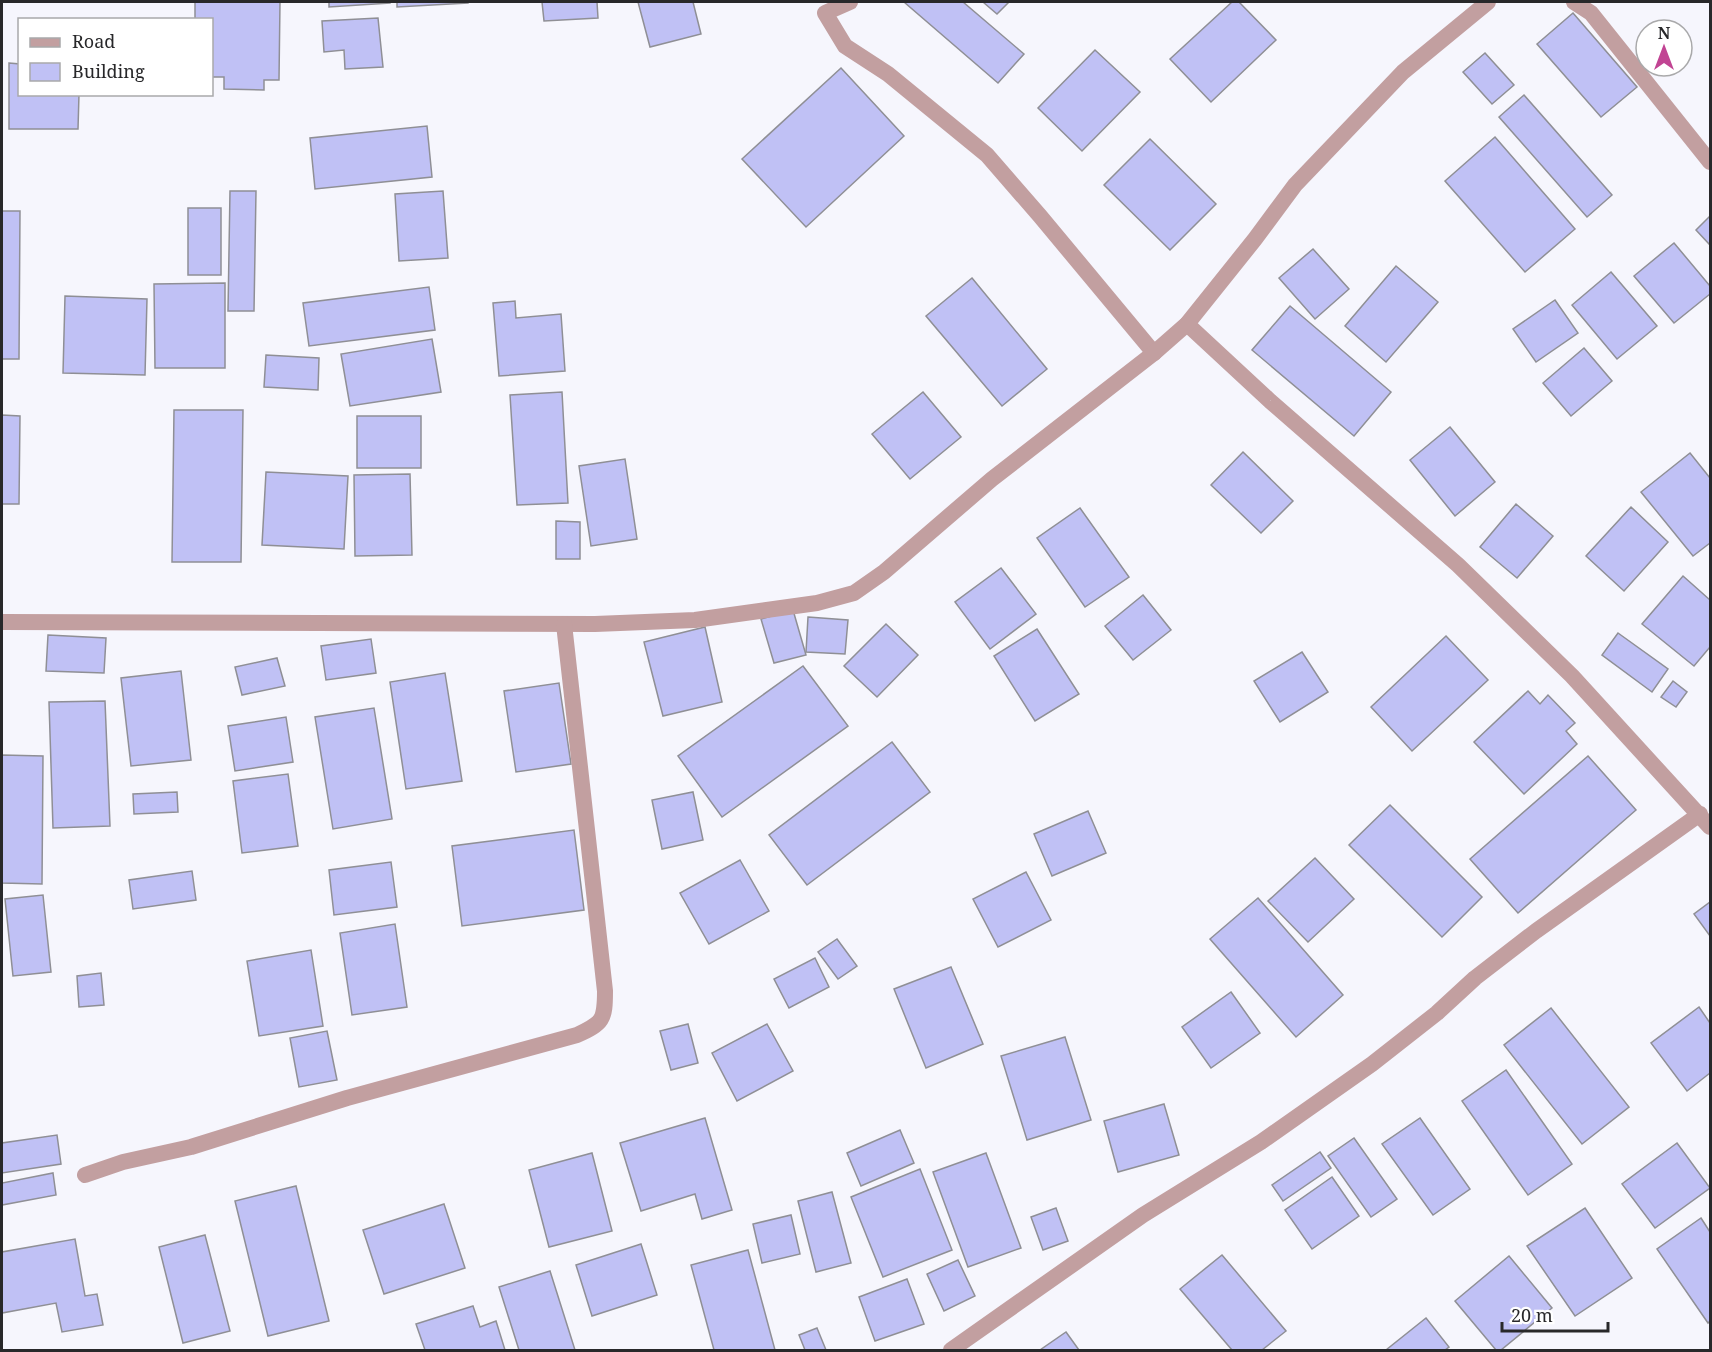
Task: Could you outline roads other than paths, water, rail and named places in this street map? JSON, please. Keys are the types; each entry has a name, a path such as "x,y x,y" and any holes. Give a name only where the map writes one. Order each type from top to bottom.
{"street":[{"path":"850,2 825,13 845,46 888,74 987,155 1154,353"},
{"path":"2,622 564,624 695,620 817,603 854,593 884,572 992,479 1154,353 1187,324 1256,239 1295,185 1402,72 1488,2"},
{"path":"1574,2 1591,13 1710,162"},
{"path":"951,1350 1143,1215 1261,1142 1372,1064 1527,938 1705,820 1572,676 1458,565 1270,401 1187,324"},
{"path":"85,1175 123,1162 191,1147 358,1095 577,1035 597,1026 605,1014 605,991 564,624"}]}
